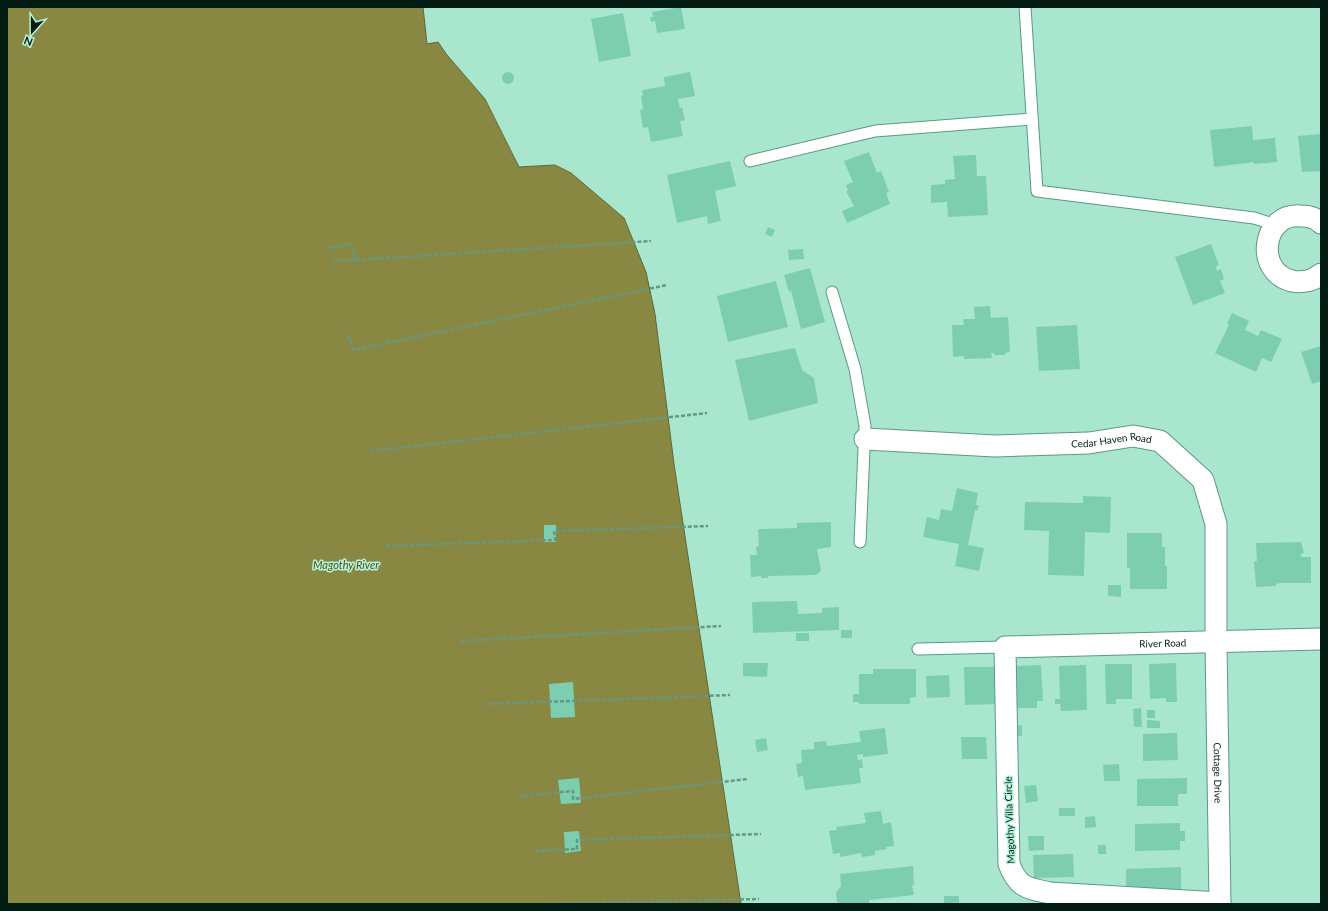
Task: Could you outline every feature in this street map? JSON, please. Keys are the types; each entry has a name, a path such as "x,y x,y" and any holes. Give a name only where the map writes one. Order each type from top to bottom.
{"street":[{"path":"1321,223 1308,216 1296,215 1285,218 1276,225 1266,244 1266,255 1270,265 1277,274 1287,280 1298,282 1308,281 1321,274"},
{"name":"Cedar Haven Road","path":"865,439 995,446 1089,443 1133,436 1160,441 1203,480 1216,524 1216,642"},
{"name":"River Road","path":"1005,647 1321,639"},
{"name":"Cottage Drive","path":"1216,642 1220,903"},
{"name":"Magothy Villa Circle","path":"1005,647 1009,864 1014,877 1025,888 1050,893 1220,903"}],"lane":[{"path":"1025,7 1037,191 1254,218 1276,225"},
{"path":"750,161 876,131 1032,119"},
{"path":"832,292 855,369 865,426 860,542"},
{"path":"918,650 1005,647"}],"path":[{"path":"333,261 650,240"},
{"path":"327,248 351,244 356,260"},
{"path":"349,336 353,350 667,285"},
{"path":"371,451 707,413"},
{"path":"386,546 555,540 554,531 708,526"},
{"path":"461,642 721,626"},
{"path":"488,704 730,695"},
{"path":"518,796 573,791 573,800 748,779"},
{"path":"535,851 577,849 577,840 761,834"},
{"path":"542,904 759,899"}],"water":[{"name":"Magothy River","path":"7,7 423,7 427,44 438,42 447,55 485,99 519,167 555,165 571,173 624,218 646,272 655,314 674,464 741,904 7,904"}],"building":[{"path":"681,7 685,29 657,33 655,21 651,22 650,17 653,17 652,12"},
{"path":"623,13 631,56 599,62 591,19"},
{"path":"510,72 513,73 513,83 506,84 503,83 502,76 503,73"},
{"path":"690,72 695,96 678,99 680,108 682,107 685,120 680,121 683,136 651,142 648,127 643,128 640,110 643,109 641,96 643,95 642,90 665,86 664,77"},
{"path":"1252,126 1253,140 1275,138 1277,162 1254,164 1254,162 1214,167 1210,130"},
{"path":"1321,134 1321,171 1302,172 1298,136"},
{"path":"869,152 877,173 881,171 889,192 886,193 890,204 847,223 842,211 854,206 846,191 848,191 846,185 853,182 844,161"},
{"path":"976,155 977,176 986,176 988,215 948,217 947,202 931,203 931,185 945,184 945,180 955,179 953,156"},
{"path":"730,161 736,186 715,191 721,221 708,224 707,216 677,223 667,175"},
{"path":"768,227 775,230 772,237 765,234"},
{"path":"1211,244 1219,265 1216,266 1217,271 1221,269 1224,279 1220,281 1225,293 1193,305 1175,257"},
{"path":"803,249 804,259 789,260 788,250"},
{"path":"810,268 825,322 801,329 791,291 789,292 784,275"},
{"path":"776,281 788,327 728,342 717,296"},
{"path":"990,306 991,318 1008,317 1010,352 1005,353 1006,355 994,355 994,353 991,353 992,358 964,359 964,356 953,357 952,325 964,325 963,319 975,319 974,307"},
{"path":"1232,313 1249,321 1245,330 1258,336 1261,330 1282,339 1271,362 1262,358 1256,372 1215,353 1229,325 1227,324"},
{"path":"1077,325 1080,369 1039,371 1036,327"},
{"path":"1321,346 1321,381 1312,384 1301,352"},
{"path":"795,348 802,370 814,378 818,403 749,421 735,360"},
{"path":"957,488 978,493 976,505 979,506 977,511 975,510 968,545 984,548 979,571 955,566 959,544 923,537 927,517 939,520 941,509 952,511"},
{"path":"1083,496 1111,497 1110,533 1085,532 1084,576 1048,575 1049,531 1024,530 1025,502 1083,503"},
{"path":"831,522 831,547 817,549 821,571 816,575 768,576 768,578 761,578 761,576 751,577 750,555 757,555 756,547 759,546 758,529 797,528 797,523"},
{"path":"544,525 556,525 556,542 544,542"},
{"path":"1127,533 1162,533 1162,547 1165,547 1165,566 1167,566 1167,589 1130,589 1130,568 1127,568"},
{"path":"1301,542 1304,553 1301,554 1301,557 1311,557 1311,583 1281,583 1276,584 1276,586 1256,587 1254,561 1257,561 1256,543"},
{"path":"1108,585 1121,585 1121,597 1108,596"},
{"path":"797,601 798,614 822,613 822,608 839,607 839,630 753,633 752,602"},
{"path":"841,630 852,630 852,638 841,638"},
{"path":"796,633 809,633 809,641 796,641"},
{"path":"743,663 768,663 767,677 743,676"},
{"path":"1176,663 1177,702 1166,702 1166,698 1150,699 1149,664"},
{"path":"1105,664 1132,664 1132,699 1116,699 1116,704 1106,704"},
{"path":"1041,665 1043,701 1037,701 1037,708 1017,708 1014,666"},
{"path":"1086,665 1087,710 1061,711 1060,704 1055,704 1055,699 1060,699 1059,666"},
{"path":"964,667 997,667 998,704 965,705"},
{"path":"873,669 916,669 916,697 910,698 910,704 859,704 859,702 853,702 853,694 859,694 859,674 873,674"},
{"path":"949,675 950,697 927,698 926,676"},
{"path":"573,682 575,717 551,718 549,684"},
{"path":"1141,708 1142,727 1134,727 1133,709"},
{"path":"1147,710 1155,710 1155,718 1147,718"},
{"path":"1147,720 1160,721 1160,728 1147,728"},
{"path":"1022,725 1022,736 1015,736 1015,726"},
{"path":"885,728 888,754 863,757 863,754 857,755 858,760 862,759 863,768 859,768 861,783 805,790 803,776 798,777 796,764 802,763 801,750 814,749 814,742 826,741 827,746 861,742 859,731"},
{"path":"1177,733 1178,760 1143,761 1143,734"},
{"path":"961,737 986,737 987,759 962,759"},
{"path":"766,738 768,750 757,752 755,740"},
{"path":"1119,764 1120,781 1104,781 1103,765"},
{"path":"579,778 581,803 561,804 558,780"},
{"path":"1187,778 1187,794 1178,794 1178,806 1137,806 1137,779"},
{"path":"1036,785 1038,801 1026,803 1024,786"},
{"path":"1059,808 1075,808 1075,816 1059,816"},
{"path":"881,811 883,824 891,822 894,846 875,851 875,855 862,857 861,853 840,857 840,853 833,854 829,831 837,830 836,827 866,823 864,813"},
{"path":"1095,816 1096,827 1085,828 1085,817"},
{"path":"1180,823 1180,831 1185,831 1185,841 1180,841 1180,850 1135,851 1135,824"},
{"path":"579,831 581,851 565,853 564,832"},
{"path":"1028,836 1044,836 1044,850 1029,851"},
{"path":"1098,845 1106,845 1106,854 1098,854"},
{"path":"1073,854 1074,877 1034,878 1033,855"},
{"path":"913,866 914,885 912,885 914,895 869,900 869,903 863,904 840,904 837,902 836,893 841,886 840,874"},
{"path":"1181,867 1181,895 1126,896 1126,869"},
{"path":"944,896 959,896 959,904 944,904"}]}
